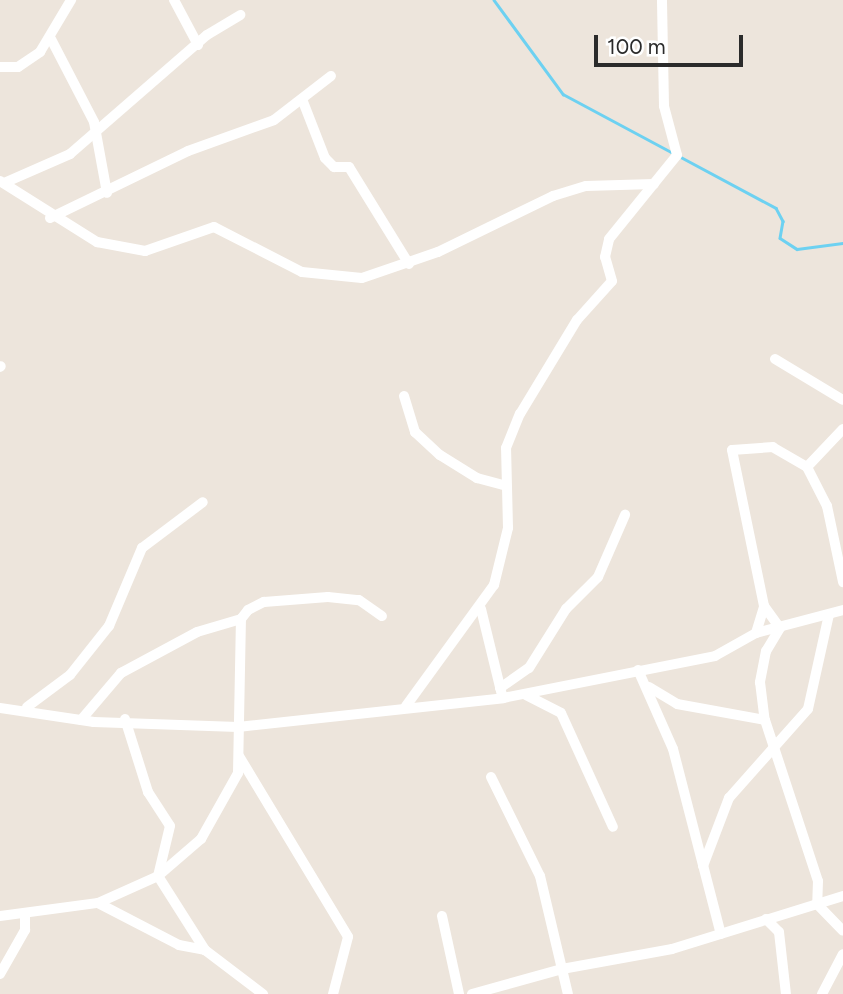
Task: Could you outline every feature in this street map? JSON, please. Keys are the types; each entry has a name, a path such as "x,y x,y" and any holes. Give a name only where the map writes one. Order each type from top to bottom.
{"street":[{"path":"0,67 18,67 52,45 71,0"},
{"path":"174,0 198,46"},
{"path":"406,706 481,609 494,585 508,528 506,448 520,414 577,320 612,281 605,249 677,155 664,106 662,0"},
{"path":"2,182 70,155 198,46 240,15"},
{"path":"52,45 97,134 107,192"},
{"path":"50,218 188,151 274,120 331,76"},
{"path":"302,99 325,158 334,167 349,167 409,264"},
{"path":"2,182 82,238 145,251 214,227 302,272 343,277 409,264 553,196 586,186 654,184"},
{"path":"628,186 639,203"},
{"path":"775,359 843,400"},
{"path":"404,396 415,432 440,455 477,478 506,485"},
{"path":"807,462 843,431"},
{"path":"780,628 764,606 732,450 773,447 807,462 827,506 843,582"},
{"path":"27,707 70,675 109,625 142,548 203,502"},
{"path":"502,693 529,668 566,609 598,577 625,515"},
{"path":"81,720 121,673 197,632 241,619 264,602 328,597 359,600 382,616"},
{"path":"756,634 764,606"},
{"path":"481,609 502,693"},
{"path":"0,708 27,707 81,720 125,719 238,727 502,693 525,695 715,656 756,634 843,610"},
{"path":"703,866 724,821 724,806 808,709 829,631 829,614"},
{"path":"0,916 98,903 158,876 214,823 238,773 241,619"},
{"path":"780,628 766,651 760,682 765,720 818,881 817,904 843,931"},
{"path":"829,631 843,635"},
{"path":"638,670 647,685 673,749 721,934"},
{"path":"647,685 677,704 765,720"},
{"path":"525,695 561,713 612,827"},
{"path":"125,719 148,792 170,826 158,876 205,950 263,994"},
{"path":"239,756 348,937 333,994"},
{"path":"491,777 540,876 568,994"},
{"path":"472,994 562,968 721,934 843,896"},
{"path":"98,903 178,945 205,950"},
{"path":"779,932 801,910"},
{"path":"0,974 26,930 25,914"},
{"path":"442,916 459,994"},
{"path":"766,919 779,932 786,994"},
{"path":"822,994 843,954"}],"waterway":[{"path":"494,0 563,94 673,153"},
{"path":"679,156 776,208 783,221 780,238 797,249 843,243"}]}
